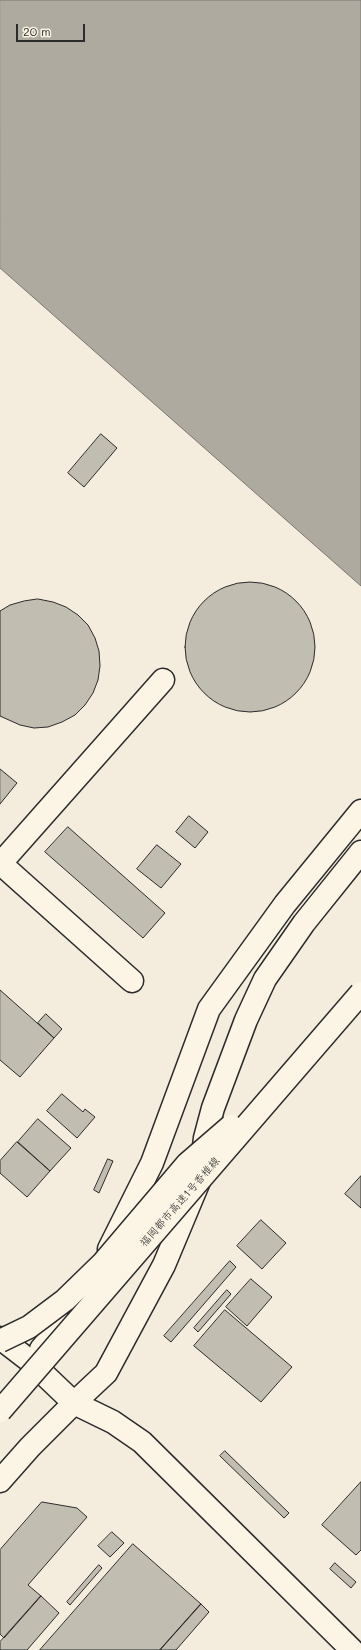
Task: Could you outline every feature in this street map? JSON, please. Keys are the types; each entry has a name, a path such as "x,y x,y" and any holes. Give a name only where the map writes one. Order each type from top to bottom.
{"main road":[{"path":"132,981 0,864 163,680"},
{"path":"0,1395 52,1336 84,1291 116,1238 152,1162 209,1009 285,904 361,811"},
{"path":"0,1481 30,1446 106,1373 164,1264 200,1179 205,1138 213,1108 246,1020 265,979 304,923 361,852"},
{"name":"福岡都市高速1号香椎線","path":"0,1402 234,1132 361,993"},
{"path":"0,1339 29,1327 65,1300 102,1264 187,1164 234,1132"},
{"path":"0,1352 8,1350 50,1325 101,1272 164,1202 234,1132"},
{"name":"福岡都市高速1号香椎線","path":"0,1411 234,1132"},
{"path":"0,1339 30,1361 74,1403 113,1422 142,1442 352,1650"}],"shaded area":[{"path":"0,0 361,0 361,586 0,268"}],"building":[{"path":"101,434 117,448 84,487 68,473"},
{"path":"250,582 275,587 296,601 310,622 315,647 310,672 296,693 275,707 250,712 225,707 204,693 190,672 185,647 190,622 204,601 225,587"},
{"path":"38,599 53,602 66,607 78,615 88,625 95,638 99,651 100,666 98,680 93,693 85,705 75,715 48,727 34,728 20,725 0,716 0,611 10,605"},
{"path":"0,769 17,783 0,804"},
{"path":"189,816 208,832 195,848 176,832"},
{"path":"68,827 165,913 143,938 45,852"},
{"path":"157,845 181,864 161,888 137,869"},
{"path":"0,990 54,1038 20,1077 0,1060"},
{"path":"46,1014 62,1029 54,1038 38,1023"},
{"path":"62,1094 83,1112 85,1109 95,1117 77,1138 47,1111"},
{"path":"38,1119 71,1148 50,1171 18,1142"},
{"path":"17,1142 50,1171 27,1197 0,1173 0,1161"},
{"path":"108,1159 113,1161 99,1193 94,1190"},
{"path":"361,1176 361,1208 345,1194"},
{"path":"261,1220 286,1243 262,1269 237,1246"},
{"path":"230,1261 236,1267 171,1342 164,1336"},
{"path":"251,1279 272,1297 247,1326 226,1307"},
{"path":"227,1290 231,1294 198,1332 194,1328"},
{"path":"225,1310 292,1367 261,1402 194,1346"},
{"path":"225,1451 289,1513 284,1518 220,1456"},
{"path":"361,1482 361,1550 356,1555 322,1525"},
{"path":"42,1502 77,1508 87,1517 28,1585 41,1596 4,1638 0,1634 0,1550"},
{"path":"112,1532 124,1543 110,1557 98,1546"},
{"path":"133,1544 201,1604 160,1650 40,1650"},
{"path":"335,1563 356,1582 351,1588 330,1569"},
{"path":"99,1565 102,1568 70,1605 67,1602"},
{"path":"41,1596 59,1613 27,1650 0,1650 0,1642"},
{"path":"201,1604 209,1612 176,1650 160,1650"}]}
